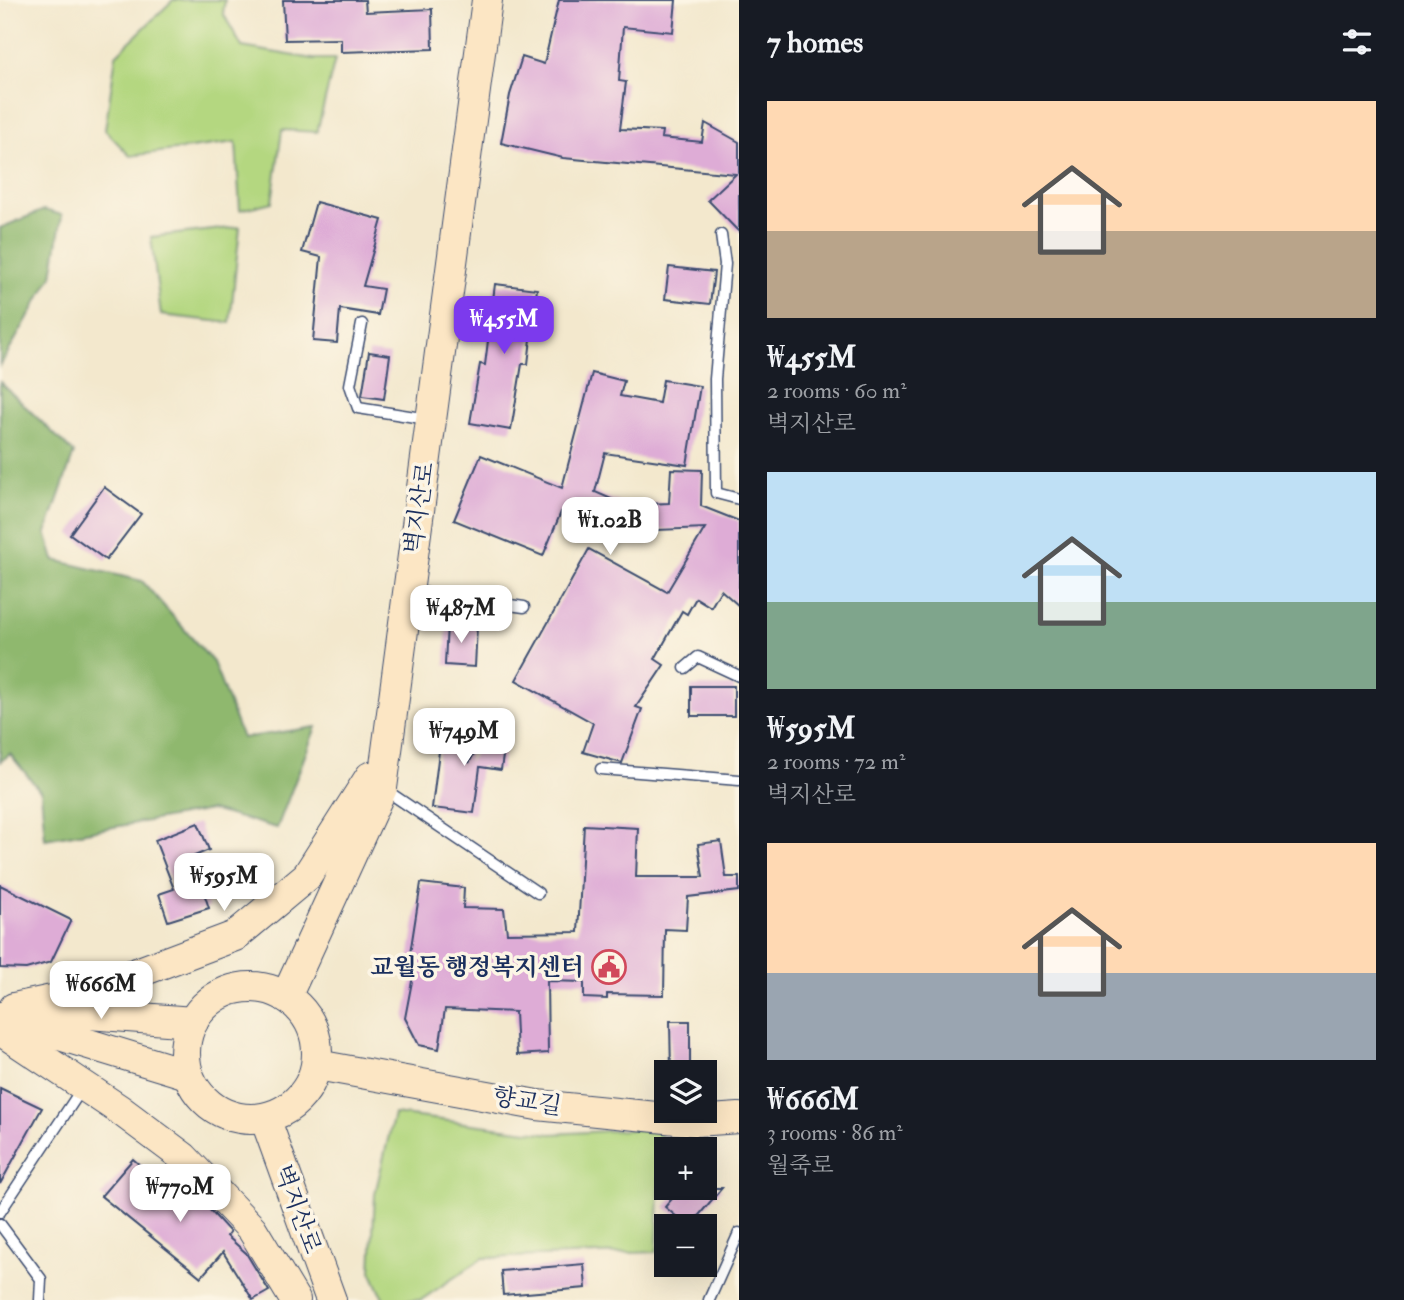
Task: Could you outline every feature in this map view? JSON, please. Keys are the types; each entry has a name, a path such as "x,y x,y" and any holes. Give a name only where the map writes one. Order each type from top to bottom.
{"street":[{"name":"벽지산로","path":"286,997 382,788 487,0"},
{"path":"3,1015 81,994 235,936 307,876 386,752"},
{"path":"260,987 286,997 298,1005 311,1023 318,1044 317,1065 310,1086 297,1103 279,1114 265,1118 234,1118 214,1109 198,1094 187,1074 184,1052 193,1022 200,1010 217,996 237,988 260,987"},
{"path":"3,1015 193,1022"},
{"path":"3,1015 187,1074"},
{"path":"3,1015 83,1087 183,1157 252,1230 295,1300"},
{"name":"향교길","path":"317,1065 537,1105 696,1121 739,1118"},
{"name":"벽지산로","path":"265,1118 331,1300"}],"lane":[{"path":"721,235 725,264 715,379 716,493 739,499"},
{"path":"362,324 350,385 358,408 431,419"},
{"path":"408,590 524,607"},
{"path":"685,668 698,657 739,676"},
{"path":"601,769 739,779"},
{"path":"382,788 538,893"},
{"path":"0,1212 83,1087"},
{"path":"0,1224 41,1279 40,1300"},
{"path":"709,1300 739,1233"}],"green space":[{"path":"173,0 225,0 223,13 242,47 313,59 335,59 317,132 282,130 272,202 240,210 236,142 130,156 105,130 116,55"},
{"path":"44,210 62,215 52,276 0,366 0,228"},
{"path":"240,227 230,323 161,315 151,237"},
{"path":"0,382 74,453 46,533 54,560 142,581 213,662 242,738 316,727 277,828 211,810 45,839 41,792 10,754 0,762"},
{"path":"394,1114 551,1134 661,1128 661,1137 654,1137 654,1200 659,1200 658,1214 654,1214 654,1252 483,1258 421,1300 384,1300 371,1271 375,1194"}],"building":[{"path":"283,0 365,0 366,12 432,9 433,49 341,52 341,39 285,40"},
{"path":"559,0 676,0 673,32 623,27 619,81 626,82 620,129 662,131 661,138 702,142 705,123 739,142 739,232 708,200 736,174 563,158 501,143 510,95 522,57 544,64"},
{"path":"316,202 382,220 363,286 383,289 378,315 340,309 337,343 313,341 321,257 302,252"},
{"path":"669,267 714,272 710,304 665,299"},
{"path":"495,284 537,289 528,364 522,364 511,430 470,423 480,364 485,365"},
{"path":"369,352 390,355 384,399 362,396"},
{"path":"592,373 624,381 620,396 659,403 663,380 700,386 687,465 605,453 595,492 625,505 669,503 671,469 702,470 701,506 739,521 739,606 721,590 711,607 696,598 687,614 682,611 655,659 664,665 636,707 642,709 622,763 583,752 593,723 516,680 589,549 667,592 705,528 607,532 561,512 543,556 454,520 481,455 562,488"},
{"path":"104,487 141,514 106,560 70,534"},
{"path":"447,623 477,625 475,667 445,665"},
{"path":"691,686 734,686 734,716 691,716"},
{"path":"442,727 471,730 469,763 486,732 506,735 501,770 480,767 474,813 432,808"},
{"path":"198,823 209,850 192,857 209,908 168,921 159,894 174,889 155,840"},
{"path":"584,825 638,828 636,877 703,877 698,844 721,841 726,877 739,877 739,891 688,897 686,930 665,929 664,995 607,994 607,999 584,998 584,982 547,981 548,1053 517,1055 515,1012 445,1009 439,1049 419,1045 405,1018 413,976 407,973 421,883 464,888 463,908 504,909 507,933 578,932"},
{"path":"0,885 71,920 51,962 26,969 0,968"},
{"path":"670,1021 690,1021 690,1060 671,1060"},
{"path":"0,1088 42,1108 0,1184"},
{"path":"133,1159 157,1180 164,1171 208,1208 230,1232 227,1236 246,1253 269,1291 253,1300 223,1252 201,1277 101,1196"},
{"path":"671,1200 712,1200 700,1214 673,1214 665,1207"},
{"path":"584,1264 586,1288 503,1295 501,1271"}],"place":[{"name":"교월동 행정복지센터","path":"609,967"}]}
